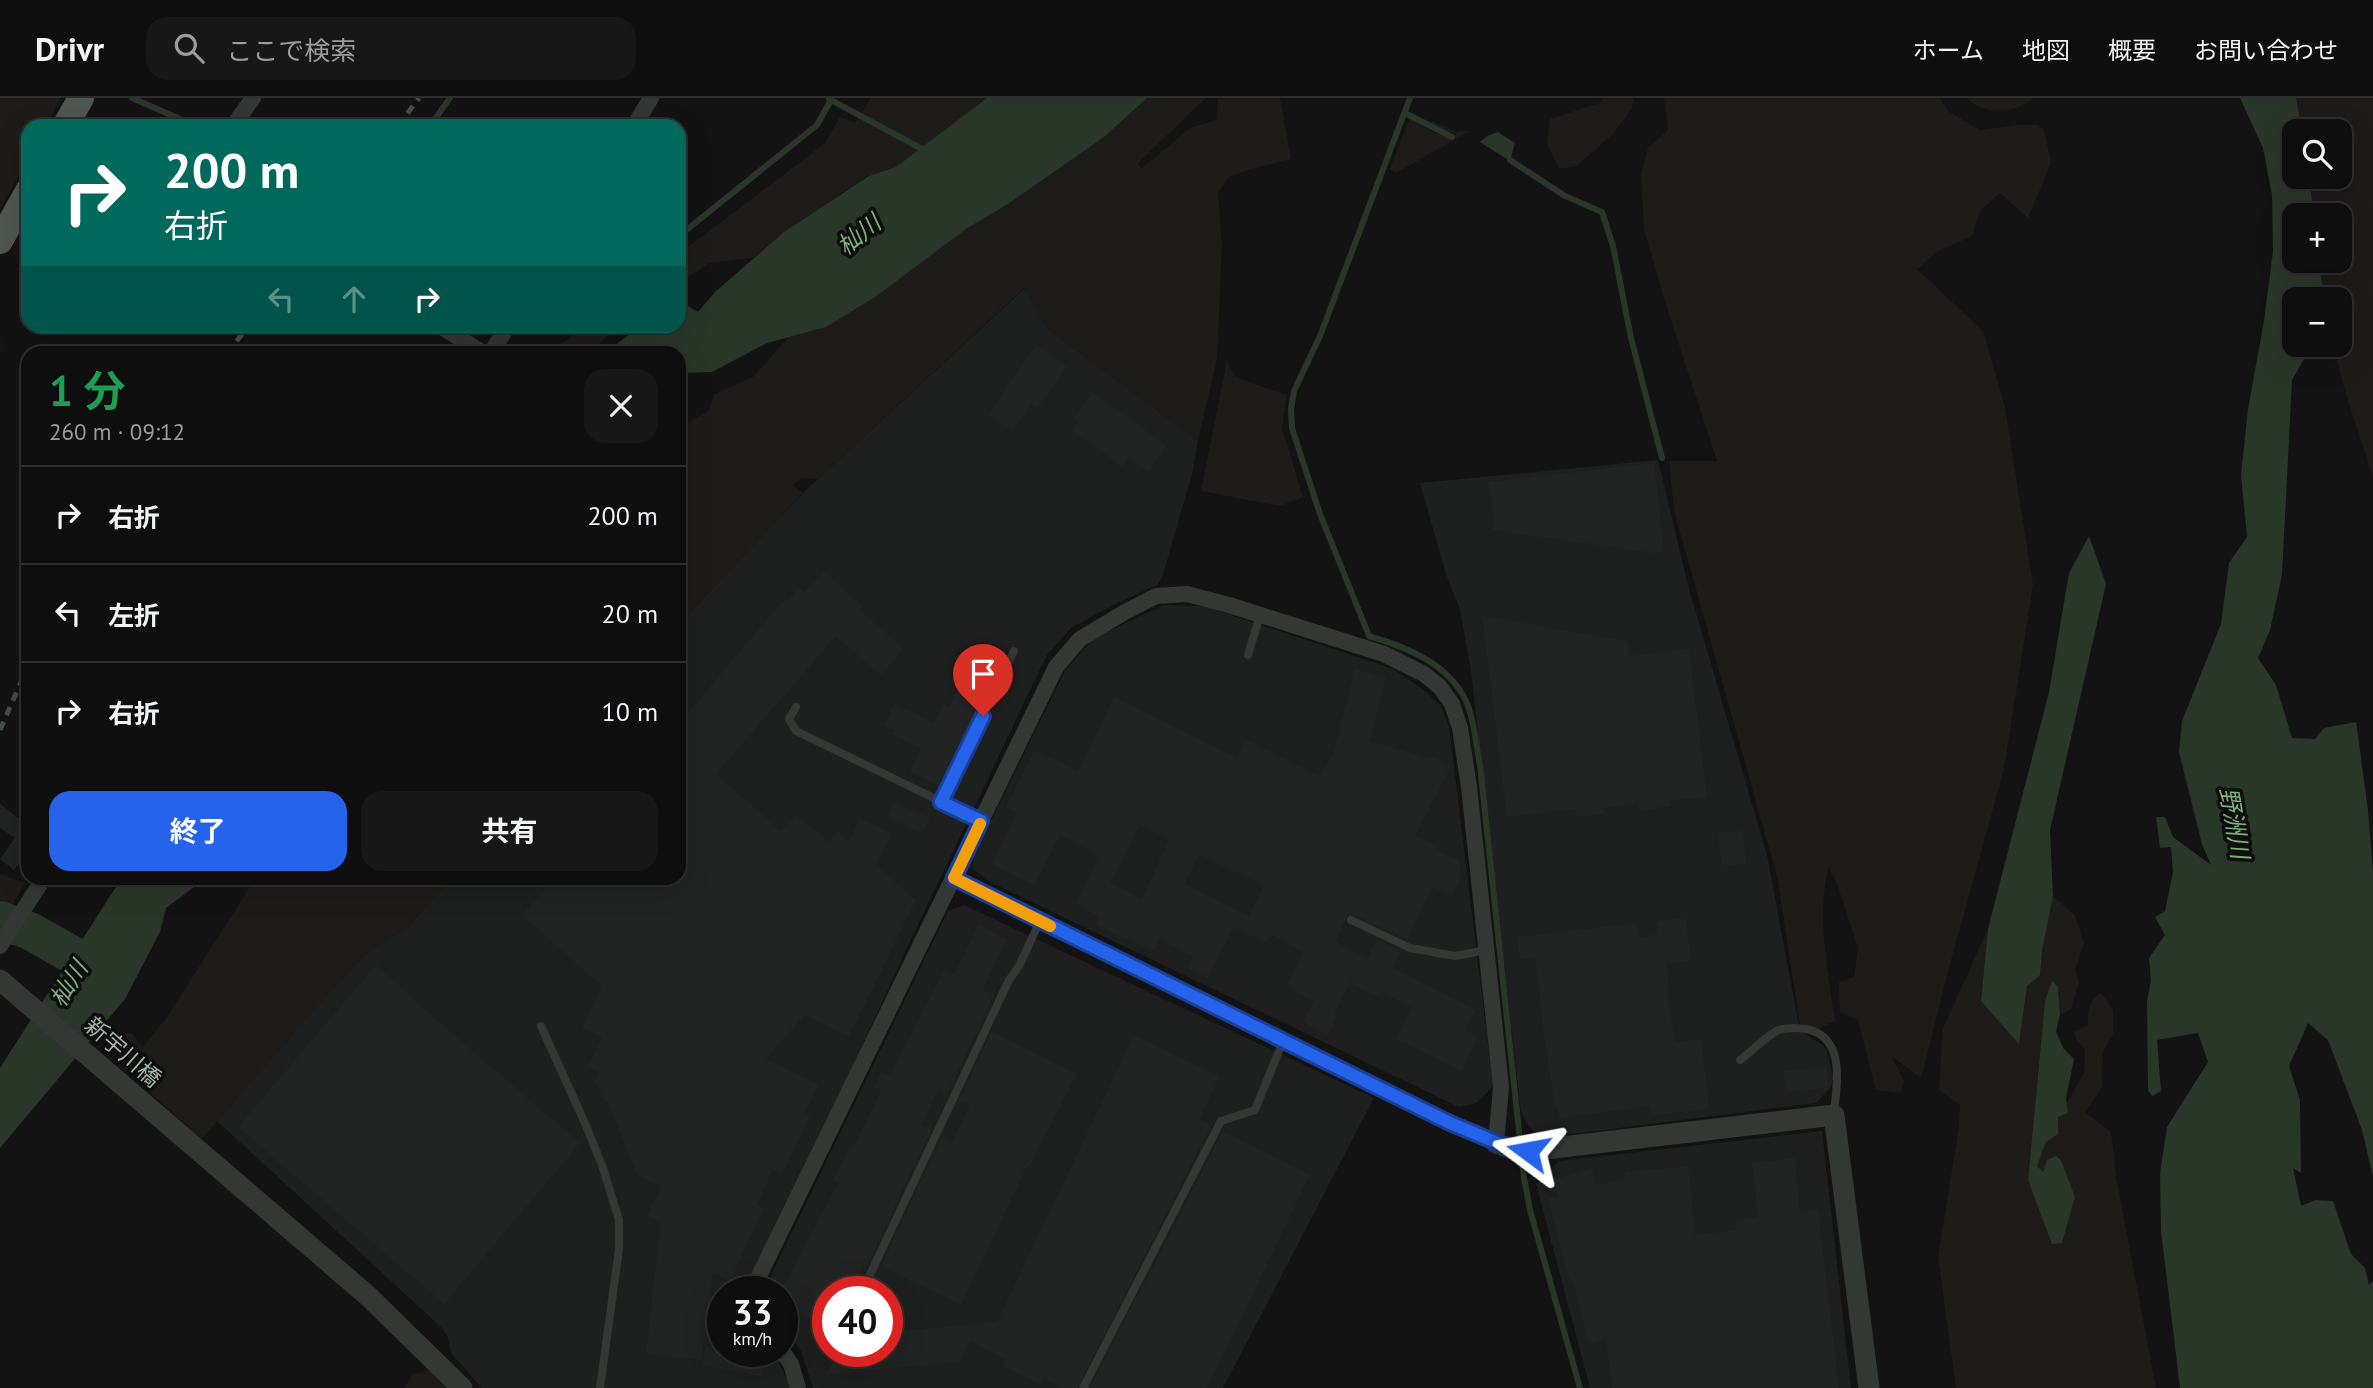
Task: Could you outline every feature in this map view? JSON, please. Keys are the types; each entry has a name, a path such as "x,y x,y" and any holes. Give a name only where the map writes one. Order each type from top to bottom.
{"main road":[{"path":"70,119 80,98"},
{"path":"0,241 21,204"}],"street":[{"path":"238,119 253,98"},
{"path":"638,119 651,98"},
{"path":"452,333 474,346"},
{"path":"761,1276 920,942 954,878 1056,667 1080,639 1156,596 1187,594 1384,654 1424,674 1440,687 1452,704 1460,728 1469,787 1501,1087 1496,1143"},
{"path":"954,878 1283,1041 1496,1143 1523,1151 1834,1115 1869,1388"},
{"path":"2,943 40,885"},
{"name":"新宇川橋","path":"3,983 368,1296 461,1388"},
{"path":"792,1367 798,1388"}],"lane":[{"path":"1248,655 1260,615"},
{"path":"941,802 1014,651"},
{"path":"796,706 789,719 796,732 981,821"},
{"path":"1351,920 1410,948 1455,956 1486,950"},
{"path":"869,1276 1009,980 1019,966 1041,921"},
{"path":"541,1026 602,1165 619,1220 619,1249 600,1388"},
{"path":"1740,1060 1778,1031 1794,1027 1822,1035 1834,1050 1838,1073 1834,1115"},
{"path":"1083,1388 1221,1121 1255,1110 1283,1041"}],"shaded area":[{"path":"0,98 61,98 50,119 21,119 21,171 0,209"},
{"path":"871,98 987,98 896,168 868,176 784,232 753,258 709,263 686,278 686,249 824,144 840,117 855,123"},
{"path":"1147,98 1206,98 1138,163 1141,169 1190,128 1216,120 1218,98 1280,98 1291,159 1229,177 1218,192 1222,246 1217,359 1198,441 1048,329 1024,288 818,479 802,478 792,485 803,493 686,617 686,424 708,411 714,395 753,377 789,337 826,327 874,298 966,229 1008,204 1104,137"},
{"path":"1603,98 1634,98 1632,108 1613,134 1576,166 1559,169 1547,143 1550,119 1600,103"},
{"path":"1664,98 1940,98 1948,111 1980,130 2017,125 2037,125 2044,129 2051,163 2028,218 2000,193 1980,211 1972,236 1937,252 1917,269 1983,331 2005,407 2033,585 2004,769 1921,1078 1892,1057 1904,1081 1900,1093 1876,1090 1858,1020 1840,1012 1839,982 1854,977 1858,948 1829,867 1823,924 1835,1021 1817,1029 1800,1025 1777,876 1674,511 1669,461 1717,461 1644,230 1641,174 1648,148 1668,130"},
{"path":"1966,98 2034,98 2017,107 2000,111 1982,108"},
{"path":"2296,98 2373,98 2373,477 2336,357 2352,357 2352,287 2322,287 2321,273 2352,273 2352,203 2312,203 2311,189 2352,189 2352,119 2300,119"},
{"path":"1410,118 1430,131 1452,139 1456,134 1432,125 1432,121 1456,132 1470,131 1396,173 1390,169"},
{"path":"1025,288 1048,329 1198,441 1192,474 1162,578 1157,585 1071,628 1047,655 905,952 819,1140 751,1276 707,1276 707,1367 781,1367 791,1388 482,1388 451,1353 448,1338 442,1328 217,1121 347,973 370,950 407,928 446,885 686,885 686,617 803,493"},
{"path":"576,333 612,333 596,346 559,346"},
{"path":"1227,360 1234,375 1287,395 1282,428 1303,497 1280,506 1201,491"},
{"path":"1658,460 1689,589 1767,855 1800,1031 1824,1046 1833,1078 1831,1087 1816,1103 1541,1138 1528,1126 1521,1112 1471,671 1460,610 1446,574 1420,483"},
{"path":"1164,605 1204,606 1393,669 1424,690 1441,706 1449,726 1493,1086 1477,1103 1459,1107 992,883 972,868 975,853 1066,669 1094,638"},
{"path":"0,874 24,885 0,926"},
{"path":"251,885 446,885 407,928 370,950 347,973 202,1139 126,1072 132,1065 111,1035 131,1033 143,1047 167,1017"},
{"path":"2053,896 2075,915 2084,943 2075,971 2079,982 2071,1009 2060,1015 2058,987 2045,1001 2028,1180 2062,1243 2075,1197 2061,1160 2056,1156 2043,1172 2036,1166 2058,1116 2067,1113 2067,1103 2084,1073 2085,1049 2076,1040 2074,1032 2088,1025 2088,1013 2093,998 2101,993 2113,1010 2113,1034 2103,1052 2102,1088 2085,1112 2111,1132 2116,1176 2156,1388 1956,1388 1938,1257 1959,1127 1960,1105 1939,1090 1943,1028 1988,929 1981,1001 2019,1043 2027,985 2040,974"},
{"path":"964,905 1374,1098 1223,1388 813,1388 798,1347 798,1276 771,1275 948,911"},
{"path":"1822,1131 1851,1388 1590,1388 1536,1184 1559,1161"},
{"path":"429,1370 446,1388 404,1388 413,1374"}],"water":[{"name":"杣川","path":"987,98 1147,98 1104,137 1008,204 966,229 874,298 826,327 767,343 712,372 686,373 686,346 614,346 631,333 686,333 686,306 698,312 715,292 784,232 869,176 896,167"},
{"name":"野洲川","path":"2240,98 2296,98 2300,119 2282,119 2282,189 2311,189 2312,203 2282,203 2282,273 2321,273 2322,287 2282,287 2282,357 2305,357 2292,380 2282,575 2270,630 2258,658 2276,685 2292,738 2315,739 2324,728 2356,722 2373,873 2373,1177 2362,1130 2328,1040 2308,1023 2289,1066 2300,1100 2301,1173 2293,1168 2301,1206 2315,1200 2333,1201 2351,1254 2365,1268 2369,1285 2373,1281 2373,1388 2180,1388 2161,1231 2160,1174 2167,1127 2208,1062 2198,1033 2157,1040 2161,1091 2152,1096 2148,1090 2147,1001 2151,981 2149,958 2165,935 2155,917 2165,911 2173,872 2171,847 2160,848 2156,817 2165,817 2173,837 2211,865 2202,844 2179,752 2182,721 2221,624 2229,563 2247,537 2241,475 2248,409 2273,251 2272,195 2263,148"},
{"path":"1498,132 1515,143 1510,161 1480,142"},
{"path":"2089,536 2106,584 2050,830 2053,896 2040,975 2027,986 2019,1044 1981,1001 1988,929 2049,692 2069,573"},
{"name":"杣川","path":"117,885 197,885 166,908 160,932 125,999 0,1148 0,1068"},
{"path":"2052,981 2058,987 2060,1015 2056,1031 2063,1048 2074,1059 2066,1098 2068,1113 2058,1117 2058,1134 2046,1142 2037,1166 2043,1172 2047,1160 2056,1156 2061,1160 2075,1197 2062,1243 2052,1244 2028,1180 2045,1001"}],"building":[{"path":"1037,345 1067,367 1037,408 1032,404 1013,431 989,415 1007,385"},
{"path":"1093,392 1167,446 1148,472 1129,458 1123,467 1072,430 1079,421 1074,418"},
{"path":"1654,463 1663,545 1661,554 1492,530 1494,521 1489,482"},
{"path":"824,571 862,606 859,610 904,648 881,675 836,636 716,774 781,831 796,814 829,842 838,831 849,841 860,818 892,834 876,865 916,900 849,1036 804,1015 766,1059 819,1084 804,1114 810,1117 782,1175 773,1170 757,1204 764,1208 732,1276 713,1273 713,1276 707,1276 707,1316 701,1360 646,1354 661,1222 647,1215 661,1186 637,1175 608,1102 605,1103 595,1082 600,1072 588,1066 602,1037 582,1028 602,986 522,915 548,885 686,885 686,716 772,613 799,588 804,593"},
{"path":"1482,616 1628,641 1630,656 1689,649 1707,797 1669,801 1670,806 1639,811 1638,803 1603,808 1605,814 1577,817 1575,809 1507,817"},
{"path":"974,658 997,670 938,785 910,771 921,748 892,734 894,730 884,725 894,704 934,723 943,705 949,708"},
{"path":"1355,669 1386,677 1370,742 1431,758 1432,756 1451,767 1415,836 1438,846 1436,850 1459,861 1461,876 1451,896 1432,887 1407,939 1349,912 1335,942 1367,958 1377,940 1401,951 1393,967 1475,1010 1465,1030 1478,1037 1461,1071 1396,1039 1412,1008 1381,992 1378,997 1350,982 1334,1014 1338,1016 1328,1035 1303,1022 1314,1001 1286,986 1304,952 1271,934 1266,943 1234,927 1208,978 1187,968 1193,956 1160,939 1154,951 1096,925 1100,917 1076,904 1098,855 1060,835 1034,886 992,864 1017,813 1006,807 1034,750 1078,771 1114,697 1238,758 1246,740 1320,777 1334,751","holes":["1140,825 1169,839 1142,899 1110,883","1199,854 1264,886 1249,916 1185,884"]},
{"path":"894,802 930,818 922,834 887,818"},
{"path":"0,804 21,820 21,860 14,870 0,859 15,838 0,828"},
{"path":"1743,831 1746,864 1722,866 1718,833"},
{"path":"1686,918 1691,961 1666,964 1668,996 1675,1042 1701,1039 1709,1108 1652,1116 1650,1106 1559,1118 1545,1042 1535,957 1520,959 1517,937 1636,923 1640,938 1658,934 1656,921"},
{"path":"978,925 1007,939 983,989 994,995 947,1095 938,1090 921,1125 931,1130 867,1265 864,1264 858,1276 812,1276 812,1319 798,1312 798,1276 789,1276 838,1183 833,1181 881,1091 874,1087 881,1072 890,1076 944,970 954,975"},
{"path":"376,965 580,1143 444,1304 238,1127"},
{"path":"992,1031 1077,1074 1029,1167 1027,1166 961,1305 881,1267 943,1136 952,1141 970,1106 959,1101"},
{"path":"1134,1035 1220,1076 1199,1120 1211,1126 1077,1388 1063,1388 1043,1379 1041,1384 1003,1366 1006,1359 970,1341 960,1362 827,1374 830,1367 903,1367 903,1331 997,1322"},
{"path":"1826,1067 1828,1087 1788,1092 1783,1071"},
{"path":"1223,1132 1310,1175 1207,1388 1090,1388"},
{"path":"1795,1158 1800,1212 1818,1210 1839,1388 1612,1388 1606,1339 1589,1344 1573,1281 1570,1282 1548,1199 1558,1196 1552,1180 1592,1168 1595,1186 1625,1178 1625,1172 1688,1166 1695,1235 1736,1230 1735,1220 1758,1217 1752,1163"},
{"path":"706,1346 707,1346 707,1366 702,1365"},
{"path":"713,1367 763,1367 762,1376"}],"waterway":[{"path":"132,98 180,119"},
{"path":"435,119 450,98"},
{"path":"1410,98 1320,336 1294,391 1292,428 1320,514 1369,636 1411,651 1437,667 1458,688 1471,715 1480,765 1524,1178 1530,1210 1580,1388"},
{"path":"829,99 928,152"},
{"path":"686,230 817,125 831,100"},
{"path":"1405,113 1452,137"},
{"path":"1510,160 1565,196 1602,212 1613,246 1631,338 1662,458"},
{"name":"杣川","path":"0,920 30,931 83,961"}],"railway":[{"path":"403,119 419,98"},
{"path":"233,346 243,333"},
{"path":"0,730 21,682"}],"slow traffic":[{"path":"980,824 954,878 1050,926"}],"route":[{"path":"983,716 941,802 981,821 954,878 1450,1123 1517,1151 1528,1151"}]}
